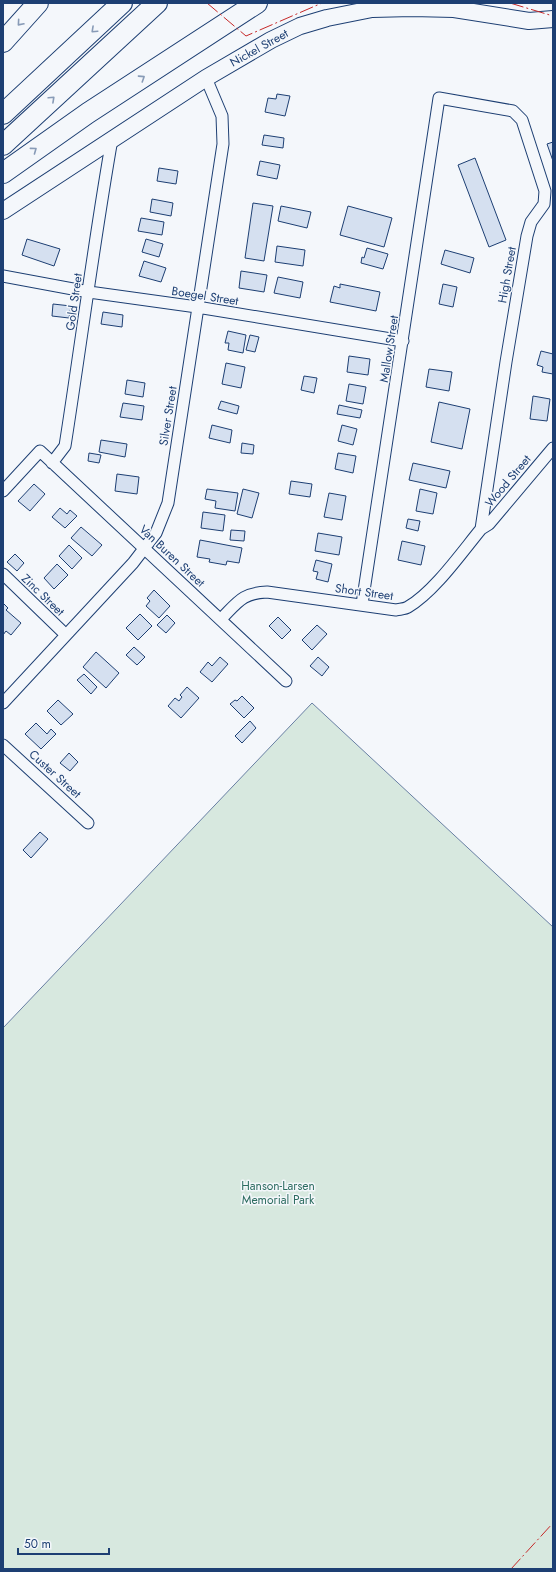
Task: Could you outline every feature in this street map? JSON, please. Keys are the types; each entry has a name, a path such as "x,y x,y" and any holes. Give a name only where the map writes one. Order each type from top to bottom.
{"highway":[{"path":"3,42 38,3"},
{"path":"3,114 122,3"},
{"path":"3,145 157,3"},
{"path":"3,173 88,113 257,3"}],"main road":[{"name":"Nickel Street","path":"3,211 206,78 271,40 300,26 327,18 372,9 447,9 529,21 553,19"}],"street":[{"name":"Silver Street","path":"3,703 133,562 156,533 168,503 222,144 222,116 206,78"},
{"name":"Mallow Street","path":"362,604 439,98"},
{"name":"High Street","path":"439,98 513,111 522,120 545,192 544,204 531,222 527,236 480,529"},
{"name":"Gold Street","path":"52,463 66,446 112,139"},
{"name":"Boegel Street","path":"3,276 89,292 198,307 403,341"},
{"name":"Wood Street","path":"480,529 489,524 553,448"},
{"name":"Van Buren Street","path":"3,491 40,451 286,681"},
{"name":"Short Street","path":"221,619 247,595 256,592 267,592 362,604 396,610 407,607 435,584 480,529"},
{"name":"Zinc Street","path":"3,574 66,635"},
{"name":"Custer Street","path":"3,745 88,823"}],"green space":[{"name":"Hanson-Larsen Memorial Park","path":"312,703 553,927 553,1569 3,1569 3,1028"}],"building":[{"path":"277,94 290,96 285,116 265,112 268,98 276,99"},
{"path":"264,135 284,138 283,148 262,145"},
{"path":"553,142 553,161 547,144"},
{"path":"475,158 506,240 489,247 458,165"},
{"path":"260,161 280,165 277,179 257,175"},
{"path":"159,168 178,171 176,184 157,181"},
{"path":"152,199 173,203 171,216 150,212"},
{"path":"253,203 273,206 264,261 245,258"},
{"path":"281,206 311,212 307,228 278,221"},
{"path":"348,206 392,218 384,247 340,235"},
{"path":"141,218 164,222 162,235 138,231"},
{"path":"27,239 60,249 54,266 22,255"},
{"path":"146,239 163,244 159,257 142,252"},
{"path":"277,246 305,250 303,266 275,262"},
{"path":"367,248 388,254 383,269 361,263 362,257 364,258"},
{"path":"445,250 474,258 470,273 441,264"},
{"path":"144,261 166,268 161,282 139,276"},
{"path":"241,271 267,275 264,292 239,288"},
{"path":"278,277 303,282 300,298 274,293"},
{"path":"340,284 380,292 376,311 330,302 334,286 340,288"},
{"path":"443,284 457,287 453,307 439,304"},
{"path":"53,304 71,306 69,318 52,316"},
{"path":"103,312 123,315 122,327 101,324"},
{"path":"228,331 246,335 243,353 228,350 229,343 225,343"},
{"path":"250,335 259,337 255,352 246,350"},
{"path":"541,351 553,354 553,374 542,372 543,367 537,365"},
{"path":"349,356 370,359 368,375 347,372"},
{"path":"226,363 245,367 241,388 222,384"},
{"path":"429,369 452,372 449,391 426,387"},
{"path":"304,376 317,378 314,393 301,390"},
{"path":"127,380 145,383 143,397 125,394"},
{"path":"349,384 366,387 363,404 346,401"},
{"path":"533,396 550,399 547,421 530,419"},
{"path":"221,401 239,406 237,414 218,409"},
{"path":"439,402 470,409 462,449 431,442"},
{"path":"123,403 144,406 142,420 120,417"},
{"path":"339,405 362,410 360,418 337,414"},
{"path":"212,425 232,430 230,443 209,438"},
{"path":"342,425 357,429 353,445 338,441"},
{"path":"101,440 127,444 125,457 99,452"},
{"path":"242,443 254,445 253,454 241,453"},
{"path":"89,453 101,455 99,463 88,461"},
{"path":"338,453 356,456 353,473 335,469"},
{"path":"413,463 450,471 446,488 409,480"},
{"path":"117,474 139,477 137,494 115,491"},
{"path":"291,481 312,484 310,497 289,494"},
{"path":"34,484 45,494 30,511 18,501"},
{"path":"207,489 238,493 235,511 215,508 216,501 205,499"},
{"path":"243,489 259,493 252,518 237,514"},
{"path":"420,489 437,493 433,514 416,511"},
{"path":"329,493 346,496 342,520 324,517"},
{"path":"60,508 67,514 70,510 77,516 65,528 52,517"},
{"path":"203,512 225,515 223,531 201,528"},
{"path":"408,519 420,521 418,531 406,528"},
{"path":"81,527 102,545 92,556 71,538"},
{"path":"231,530 245,531 244,541 230,540"},
{"path":"318,533 342,537 339,555 315,551"},
{"path":"200,540 242,548 239,563 227,561 226,565 209,562 210,559 197,557"},
{"path":"402,541 425,546 421,565 398,560"},
{"path":"69,545 82,558 72,569 59,556"},
{"path":"15,554 24,563 17,571 7,562"},
{"path":"316,560 332,564 328,582 316,579 318,572 313,571"},
{"path":"57,564 68,575 54,589 44,578"},
{"path":"154,590 170,606 159,618 146,606 150,601 147,598"},
{"path":"4,604 8,608 6,610 21,623 11,635 6,631 3,635"},
{"path":"140,614 152,626 138,640 126,628"},
{"path":"167,615 175,623 166,633 157,625"},
{"path":"278,617 291,630 282,639 269,626"},
{"path":"317,625 327,634 312,650 302,640"},
{"path":"134,647 145,657 137,665 126,655"},
{"path":"96,652 119,673 106,688 83,667"},
{"path":"220,657 228,664 212,682 200,672 208,662 212,666"},
{"path":"318,657 329,667 322,676 310,666"},
{"path":"84,674 97,687 91,694 77,680"},
{"path":"187,687 199,698 181,718 168,706 175,698 179,701 182,697 180,695"},
{"path":"242,696 254,708 244,718 230,704 235,700 237,701"},
{"path":"58,700 73,714 61,725 47,711"},
{"path":"250,721 256,728 242,743 235,736"},
{"path":"36,723 47,734 51,729 56,734 41,749 25,734"},
{"path":"69,753 78,762 70,771 60,763"},
{"path":"40,832 48,839 31,858 23,850"}],"power":[{"path":"207,3 246,36 322,3"},
{"path":"510,3 553,16"},
{"path":"511,1569 553,1523"}]}
